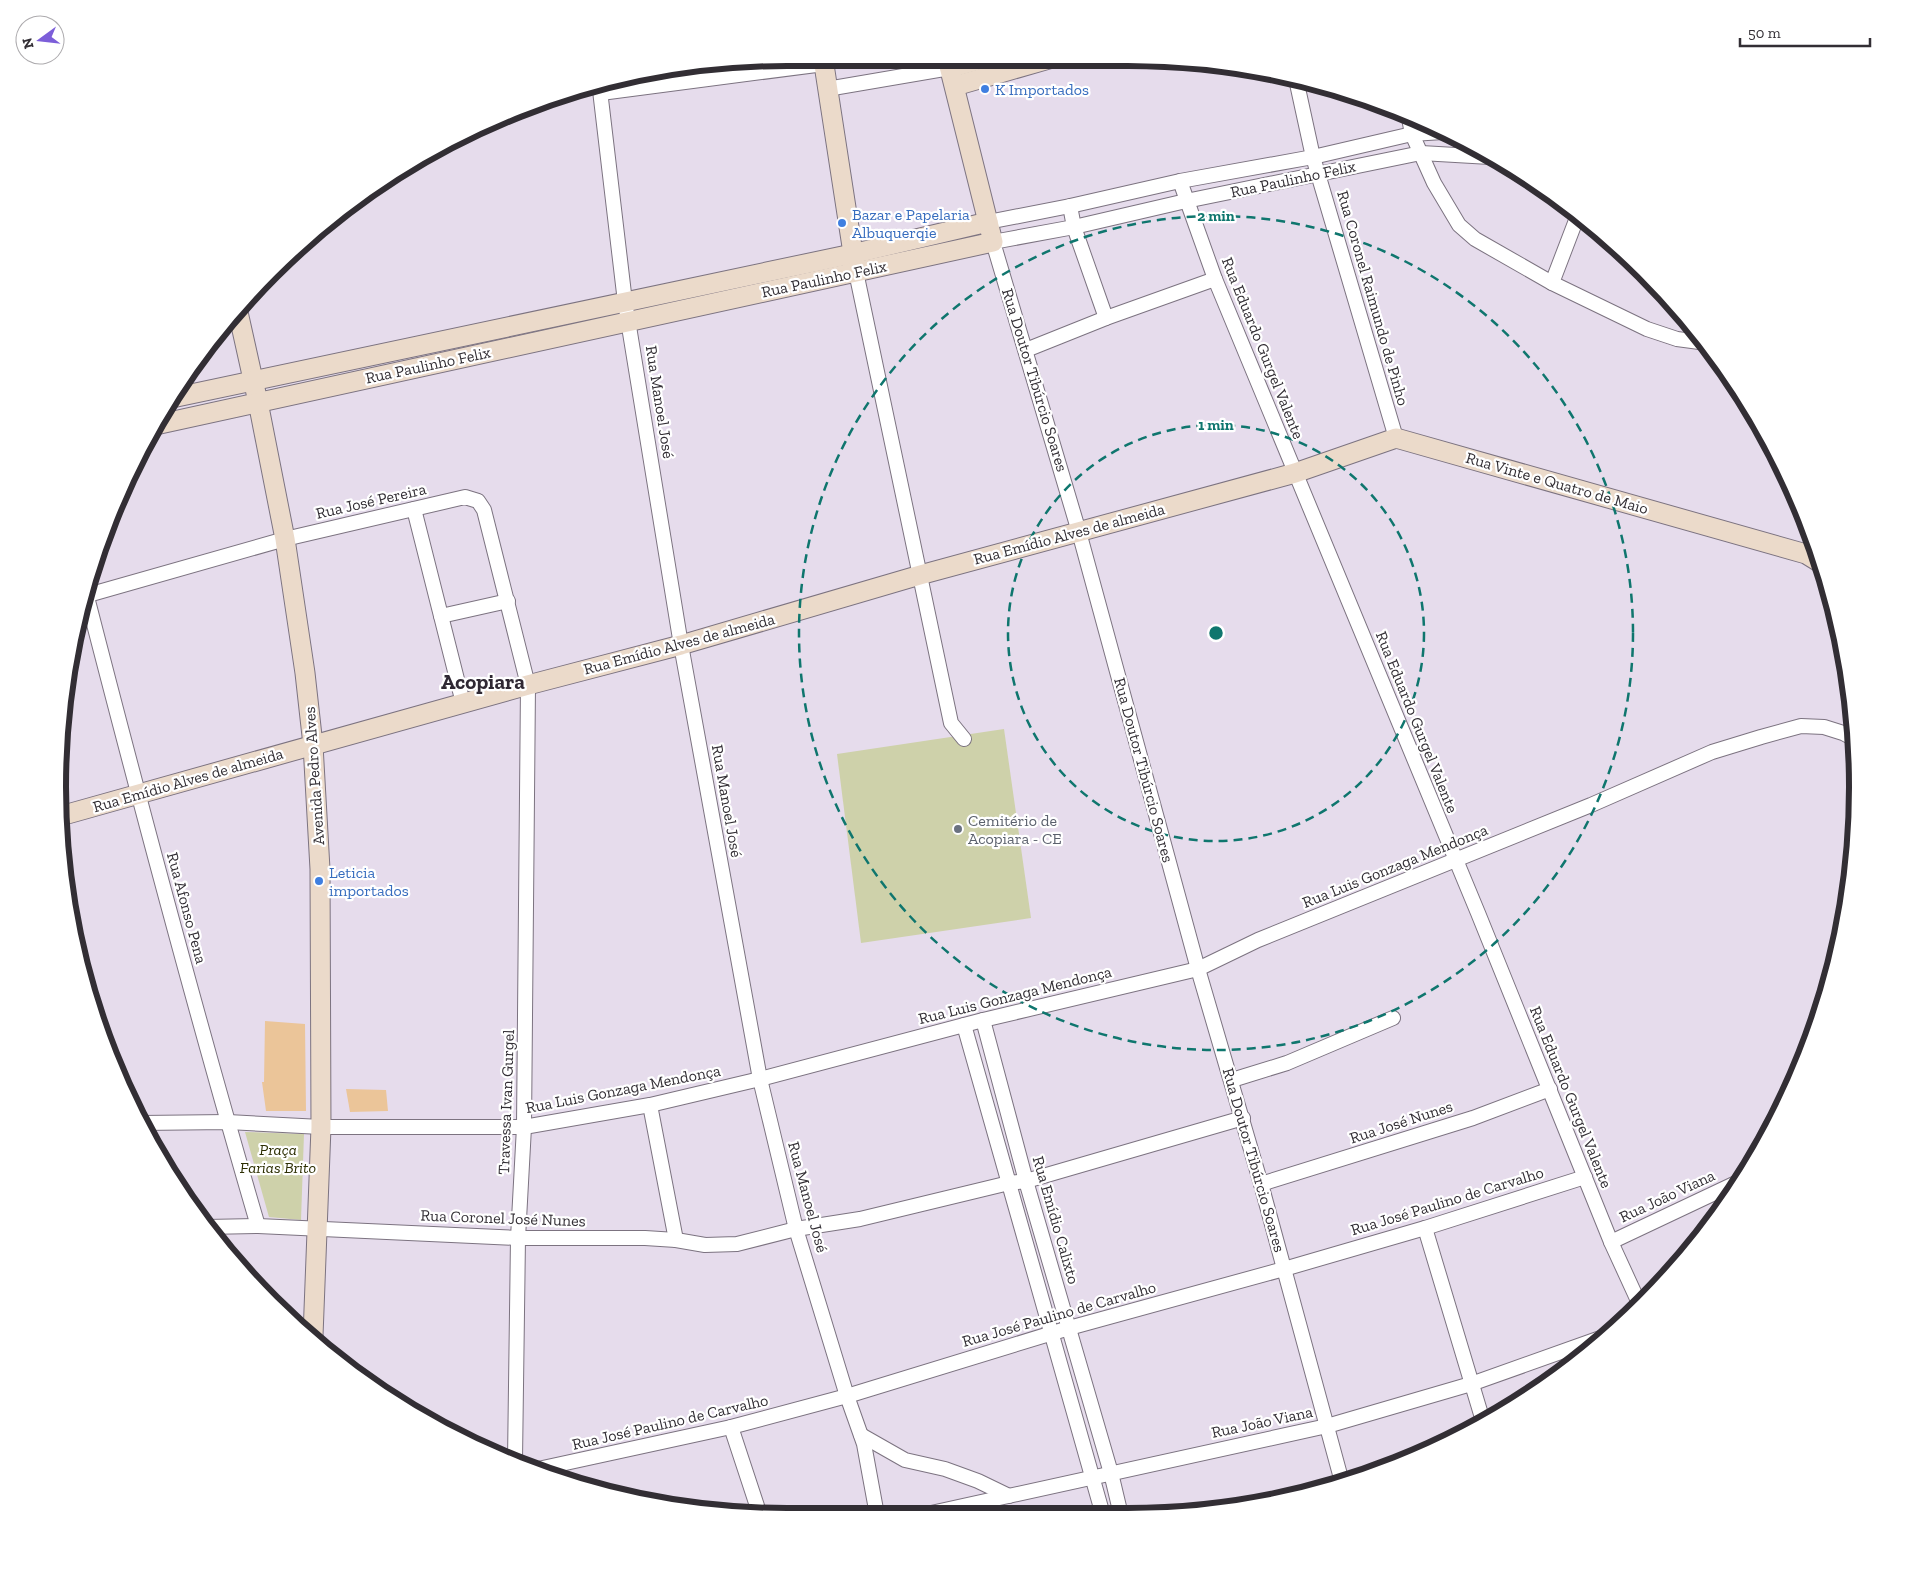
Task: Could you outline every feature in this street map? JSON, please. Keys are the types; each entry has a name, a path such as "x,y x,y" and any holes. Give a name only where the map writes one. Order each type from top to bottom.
{"main road":[{"path":"824,66 856,272"},
{"name":"Rua Doutor Tibúrcio Soares","path":"949,66 994,242"},
{"path":"955,86 996,66"},
{"name":"Rua Paulinho Felix","path":"182,396 852,254 988,222"},
{"name":"Rua Paulinho Felix","path":"166,423 994,242"},
{"name":"Avenida Pedro Alves","path":"239,319 285,539 305,673 313,745 320,869 321,1128 313,1330"},
{"path":"1295,473 1396,438"},
{"name":"Rua Vinte e Quatro de Maio","path":"1396,438 1809,551"},
{"name":"Rua Emídio Alves de almeida","path":"67,814 528,685 680,645 920,575 1295,473"}],"street":[{"path":"635,83 776,66"},
{"path":"827,89 934,66"},
{"name":"Rua Coronel Raimundo de Pinho","path":"1298,87 1313,157 1396,438"},
{"name":"Rua Manoel José","path":"600,91 625,302 680,645 760,1079 796,1229 847,1396 861,1435 870,1471 876,1508"},
{"path":"1410,124 1420,154 1434,183 1459,225 1475,239 1552,283 1647,330 1677,339 1694,341"},
{"name":"Rua Paulinho Felix","path":"988,222 1180,181 1313,157 1412,134 1430,133"},
{"name":"Rua Paulinho Felix","path":"994,242 1420,154 1476,156"},
{"name":"Rua Eduardo Gurgel Valente","path":"1180,181 1215,279 1550,1089 1611,1242 1637,1298"},
{"path":"1070,206 1074,227 1106,318"},
{"path":"1552,283 1575,222"},
{"name":"Rua Doutor Tibúrcio Soares","path":"994,242 1080,532 1198,969 1243,1118 1340,1475"},
{"path":"856,272 951,723 964,739"},
{"path":"1026,350 1106,318 1215,279"},
{"name":"Rua José Pereira","path":"93,595 285,539 465,497 478,501 484,510 528,685"},
{"path":"414,510 463,703"},
{"path":"441,616 508,601"},
{"name":"Rua Afonso Pena","path":"90,604 138,793 258,1226"},
{"name":"Travessa Ivan Gurgel","path":"515,1454 518,1238 524,1127 528,685"},
{"name":"Rua Luis Gonzaga Mendonça","path":"150,1123 228,1122 321,1128 524,1127 650,1105 760,1079 983,1020 1198,969 1258,940 1455,861 1712,752 1801,726 1824,727 1847,735"},
{"path":"1232,1080 1286,1063 1393,1018"},
{"name":"Rua Emídio Calixto","path":"983,1020 1026,1181 1111,1473 1119,1508"},
{"path":"964,1025 1101,1508"},
{"name":"Rua José Nunes","path":"1261,1184 1473,1118 1550,1089"},
{"path":"650,1105 676,1240"},
{"name":"Rua Coronel José Nunes","path":"216,1228 258,1226 317,1228 518,1238 645,1238 676,1240 705,1245 737,1244 796,1229 860,1219 1009,1183 1026,1181 1243,1118"},
{"name":"Rua José Paulino de Carvalho","path":"549,1467 731,1428 847,1396 1069,1328 1425,1228 1585,1177"},
{"name":"Rua João Viana","path":"1611,1242 1727,1187"},
{"path":"1425,1228 1481,1415"},
{"name":"Rua João Viana","path":"954,1508 1327,1426 1471,1384 1586,1343"},
{"path":"731,1428 757,1507"},
{"path":"861,1435 905,1460 945,1469 978,1481 1009,1496"}],"green space":[{"path":"1004,729 1031,918 861,943 837,754"},
{"name":"Praça Farias Brito","path":"245,1132 304,1134 301,1220 269,1217"}],"building":[{"path":"265,1021 305,1024 306,1111 266,1111 262,1082 264,1082"},
{"path":"346,1089 386,1090 388,1111 350,1112"}],"place":[{"name":"K Importados","path":"985,89"},
{"name":"Bazar e Papelaria Albuquerqie","path":"842,223"},
{"name":"Cemitério de Acopiara - CE","path":"958,829"},
{"name":"Leticia importados","path":"319,881"}],"district":[{"name":"Acopiara","path":"483,681"}]}
